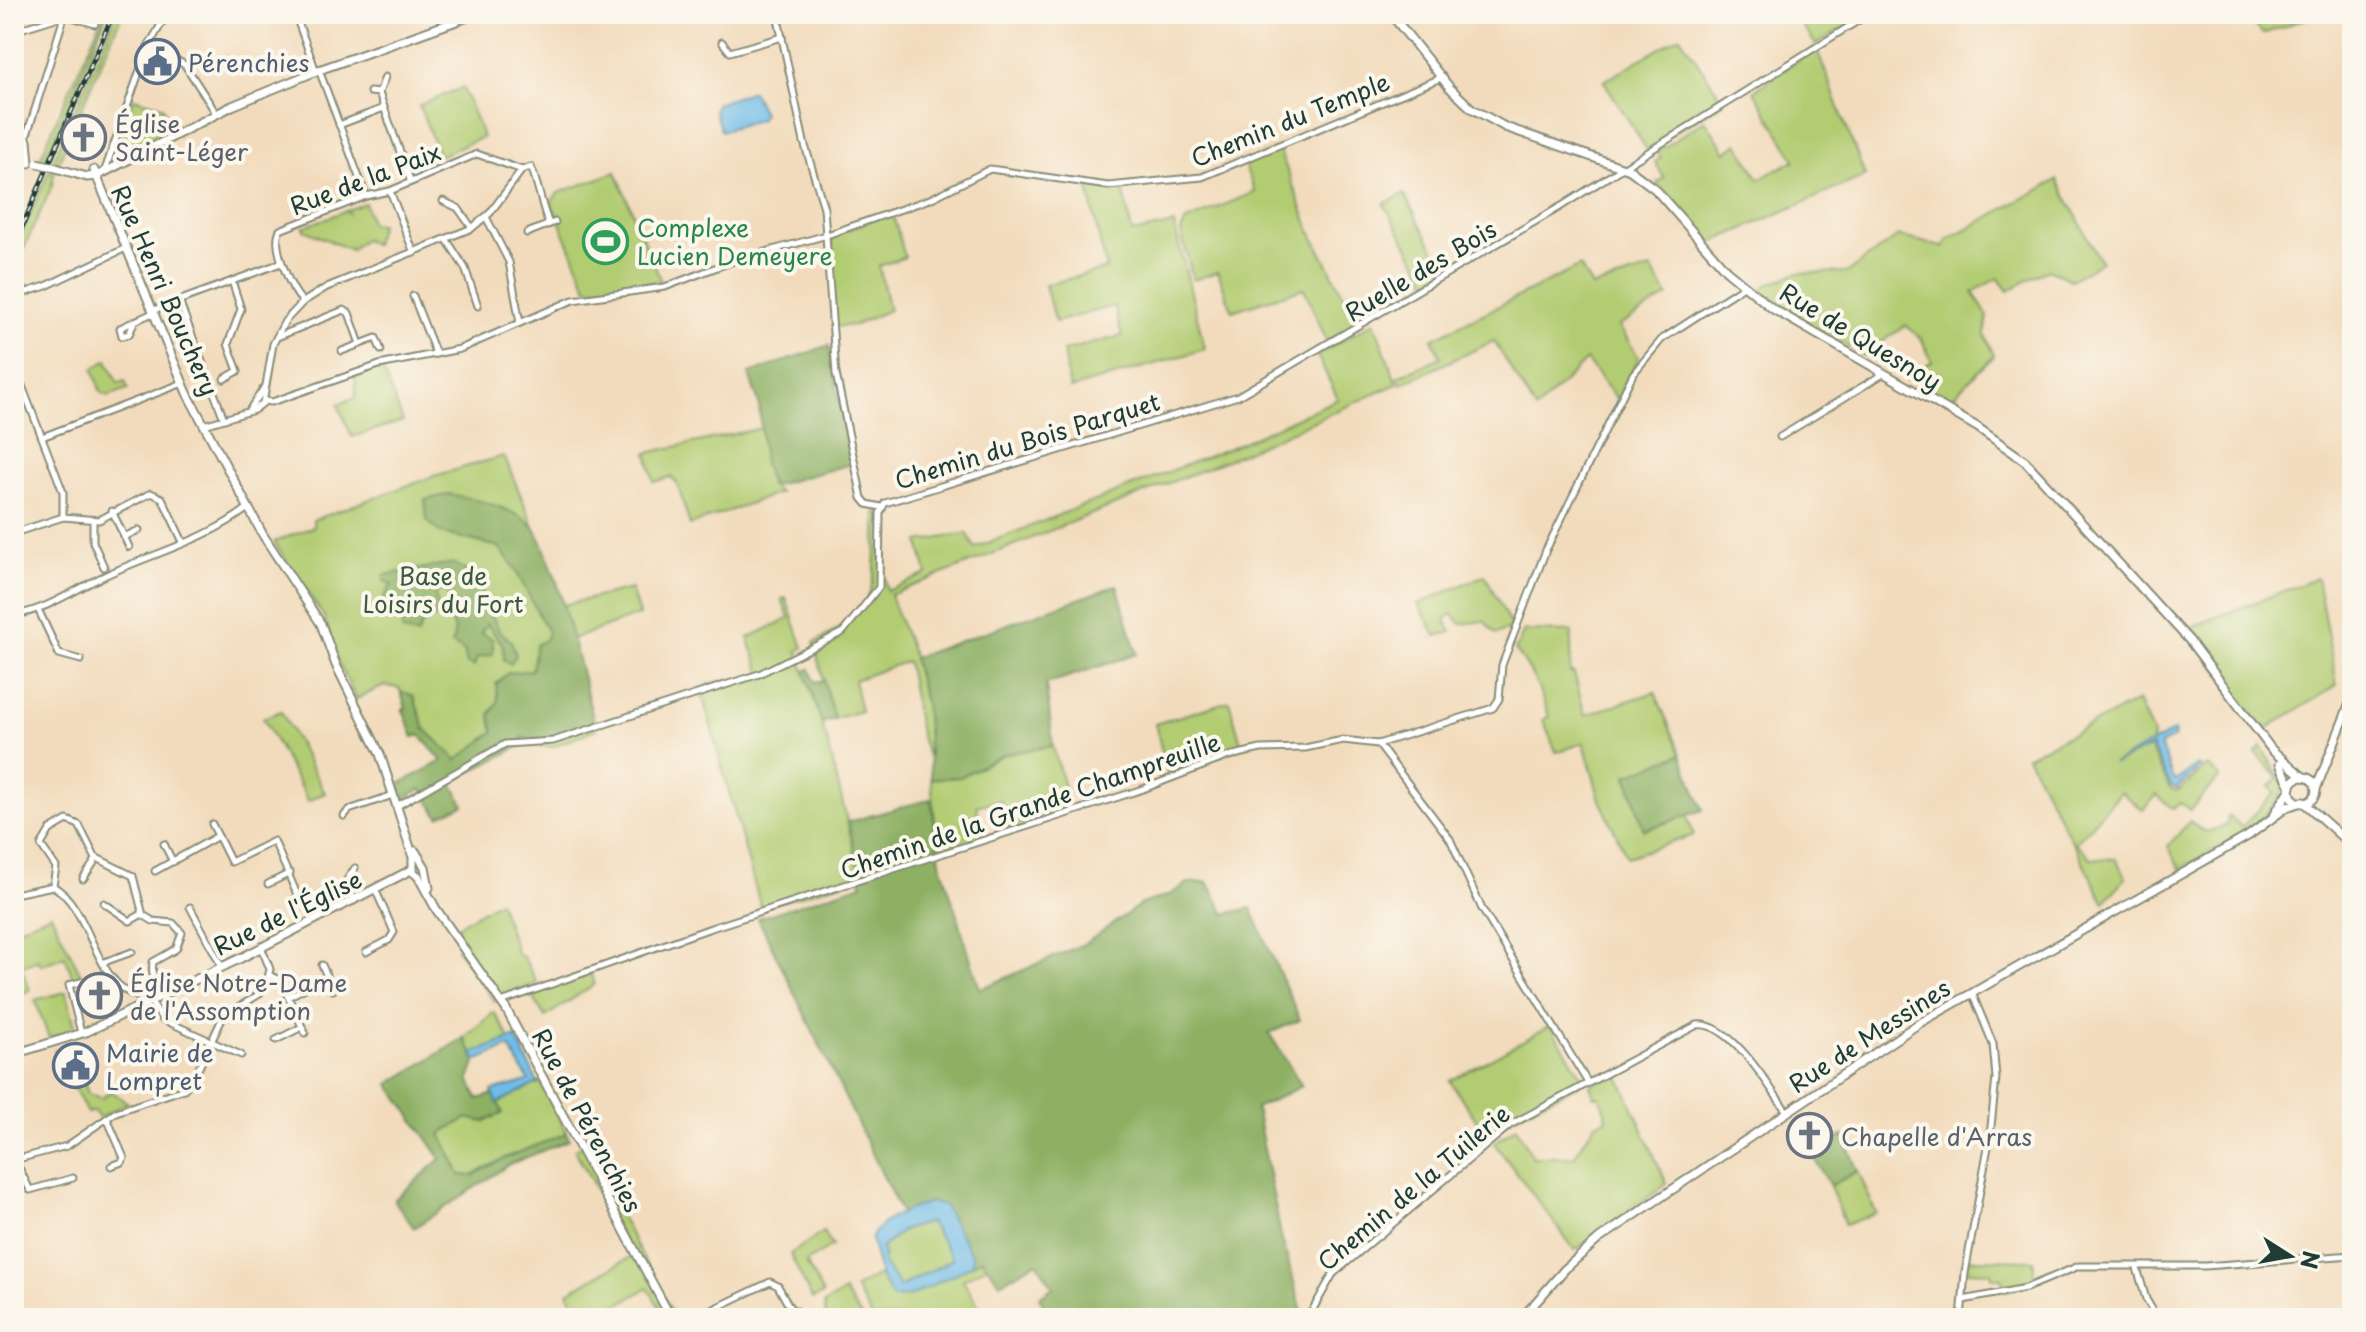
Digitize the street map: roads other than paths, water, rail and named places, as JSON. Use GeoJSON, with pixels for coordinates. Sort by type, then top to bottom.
{"type":"FeatureCollection","features":[{"type":"Feature","properties":{"kind":"main road"},"geometry":{"type":"LineString","coordinates":[[26,138],[17,166],[33,163],[94,174],[216,113],[318,70],[463,16],[476,14]]}},
{"type":"Feature","properties":{"kind":"main road","name":"Rue de Quesnoy"},"geometry":{"type":"LineString","coordinates":[[1391,14],[1441,78],[1466,104],[1489,119],[1626,167],[1655,189],[1744,286],[1788,319],[1993,437],[2038,473],[2199,651],[2272,750],[2291,770],[2304,777]]}},
{"type":"Feature","properties":{"kind":"main road"},"geometry":{"type":"LineString","coordinates":[[26,138],[33,163]]}},
{"type":"Feature","properties":{"kind":"main road","name":"Rue Henri Bouchery"},"geometry":{"type":"LineString","coordinates":[[94,174],[204,425]]}},
{"type":"Feature","properties":{"kind":"main road"},"geometry":{"type":"LineString","coordinates":[[204,425],[248,508]]}},
{"type":"Feature","properties":{"kind":"main road","name":"Rue de Pérenchies"},"geometry":{"type":"LineString","coordinates":[[248,508],[321,624],[343,681],[379,750],[418,870],[442,917],[501,1002],[671,1318]]}},
{"type":"Feature","properties":{"kind":"main road"},"geometry":{"type":"LineString","coordinates":[[2302,802],[2311,800],[2316,790],[2352,698]]}},
{"type":"Feature","properties":{"kind":"main road","name":"Rue de Quesnoy"},"geometry":{"type":"LineString","coordinates":[[2272,750],[2290,789]]}},
{"type":"Feature","properties":{"kind":"main road"},"geometry":{"type":"LineString","coordinates":[[2331,753],[2320,768],[2290,789],[2294,798],[2352,846]]}},
{"type":"Feature","properties":{"kind":"main road"},"geometry":{"type":"LineString","coordinates":[[2304,777],[2316,790],[2319,806],[2335,830]]}},
{"type":"Feature","properties":{"kind":"main road","name":"Rue de Messines"},"geometry":{"type":"LineString","coordinates":[[2265,824],[2290,789]]}},
{"type":"Feature","properties":{"kind":"main road","name":"Rue de Messines"},"geometry":{"type":"LineString","coordinates":[[1522,1318],[1565,1269],[1599,1239],[1885,1045],[2265,824],[2287,807],[2302,802]]}},
{"type":"Feature","properties":{"kind":"main road","name":"Rue de l'Église"},"geometry":{"type":"LineString","coordinates":[[14,1054],[82,1034],[418,870]]}},
{"type":"Feature","properties":{"kind":"street"},"geometry":{"type":"LineString","coordinates":[[105,170],[149,45],[167,14]]}},
{"type":"Feature","properties":{"kind":"street"},"geometry":{"type":"LineString","coordinates":[[295,14],[366,196]]}},
{"type":"Feature","properties":{"kind":"street"},"geometry":{"type":"LineString","coordinates":[[777,14],[804,142],[823,203],[829,318],[843,415],[860,495],[867,504],[881,507]]}},
{"type":"Feature","properties":{"kind":"street","name":"Ruelle des Bois"},"geometry":{"type":"LineString","coordinates":[[1230,399],[1359,327],[1626,167],[1869,14]]}},
{"type":"Feature","properties":{"kind":"street"},"geometry":{"type":"LineString","coordinates":[[26,138],[65,15]]}},
{"type":"Feature","properties":{"kind":"street"},"geometry":{"type":"LineString","coordinates":[[14,31],[65,15],[95,24]]}},
{"type":"Feature","properties":{"kind":"street"},"geometry":{"type":"LineString","coordinates":[[722,42],[730,52],[782,37]]}},
{"type":"Feature","properties":{"kind":"street"},"geometry":{"type":"LineString","coordinates":[[149,45],[187,67],[216,113]]}},
{"type":"Feature","properties":{"kind":"street"},"geometry":{"type":"LineString","coordinates":[[385,77],[379,93],[410,180]]}},
{"type":"Feature","properties":{"kind":"street","name":"Chemin du Temple"},"geometry":{"type":"LineString","coordinates":[[264,397],[281,400],[379,365],[472,345],[573,300],[665,287],[733,261],[827,235],[885,212],[930,199],[994,168],[1007,169],[1025,177],[1108,186],[1202,177],[1441,78]]}},
{"type":"Feature","properties":{"kind":"street"},"geometry":{"type":"LineString","coordinates":[[370,92],[379,93]]}},
{"type":"Feature","properties":{"kind":"street"},"geometry":{"type":"LineString","coordinates":[[14,107],[26,138]]}},
{"type":"Feature","properties":{"kind":"street"},"geometry":{"type":"LineString","coordinates":[[339,125],[384,108]]}},
{"type":"Feature","properties":{"kind":"street","name":"Rue de la Paix"},"geometry":{"type":"LineString","coordinates":[[281,263],[276,242],[280,230],[366,196],[390,191],[410,180],[482,153],[522,170]]}},
{"type":"Feature","properties":{"kind":"street"},"geometry":{"type":"LineString","coordinates":[[204,425],[246,412],[264,397],[275,339],[293,311],[303,302],[327,287],[472,228],[486,217],[522,170],[531,167],[542,193],[542,207],[552,223],[527,233]]}},
{"type":"Feature","properties":{"kind":"street"},"geometry":{"type":"LineString","coordinates":[[390,191],[414,253]]}},
{"type":"Feature","properties":{"kind":"street"},"geometry":{"type":"LineString","coordinates":[[443,201],[458,208],[472,228]]}},
{"type":"Feature","properties":{"kind":"street"},"geometry":{"type":"LineString","coordinates":[[486,217],[500,238],[511,268],[520,323]]}},
{"type":"Feature","properties":{"kind":"street"},"geometry":{"type":"LineString","coordinates":[[447,240],[465,268],[478,306]]}},
{"type":"Feature","properties":{"kind":"street"},"geometry":{"type":"LineString","coordinates":[[14,296],[25,295],[126,248]]}},
{"type":"Feature","properties":{"kind":"street"},"geometry":{"type":"LineString","coordinates":[[135,321],[281,263],[303,302]]}},
{"type":"Feature","properties":{"kind":"street"},"geometry":{"type":"LineString","coordinates":[[224,379],[238,371],[228,341],[241,309],[232,281]]}},
{"type":"Feature","properties":{"kind":"street","name":"Chemin de la Grande Champreuille"},"geometry":{"type":"LineString","coordinates":[[501,1002],[711,928],[1143,789],[1229,756],[1261,749],[1305,748],[1337,740],[1378,744],[1495,706],[1500,670],[1554,532],[1638,365],[1668,334],[1733,297],[1744,286]]}},
{"type":"Feature","properties":{"kind":"street"},"geometry":{"type":"LineString","coordinates":[[413,296],[436,354]]}},
{"type":"Feature","properties":{"kind":"street"},"geometry":{"type":"LineString","coordinates":[[179,301],[224,419]]}},
{"type":"Feature","properties":{"kind":"street"},"geometry":{"type":"LineString","coordinates":[[275,339],[300,323],[307,324],[345,310],[360,344]]}},
{"type":"Feature","properties":{"kind":"street"},"geometry":{"type":"LineString","coordinates":[[293,311],[300,323]]}},
{"type":"Feature","properties":{"kind":"street"},"geometry":{"type":"LineString","coordinates":[[342,351],[376,338],[381,350]]}},
{"type":"Feature","properties":{"kind":"street"},"geometry":{"type":"LineString","coordinates":[[14,365],[64,496],[63,517]]}},
{"type":"Feature","properties":{"kind":"street"},"geometry":{"type":"LineString","coordinates":[[1780,437],[1883,374]]}},
{"type":"Feature","properties":{"kind":"street"},"geometry":{"type":"LineString","coordinates":[[42,437],[183,383]]}},
{"type":"Feature","properties":{"kind":"street","name":"Chemin du Bois Parquet"},"geometry":{"type":"LineString","coordinates":[[397,806],[505,744],[549,742],[755,675],[843,632],[873,598],[880,584],[881,507],[897,498],[1230,399]]}},
{"type":"Feature","properties":{"kind":"street"},"geometry":{"type":"LineString","coordinates":[[14,533],[63,517],[93,521],[146,494],[158,494],[183,542]]}},
{"type":"Feature","properties":{"kind":"street"},"geometry":{"type":"LineString","coordinates":[[14,614],[38,609],[230,522],[248,508]]}},
{"type":"Feature","properties":{"kind":"street"},"geometry":{"type":"LineString","coordinates":[[112,511],[129,547]]}},
{"type":"Feature","properties":{"kind":"street"},"geometry":{"type":"LineString","coordinates":[[93,521],[93,542],[104,567]]}},
{"type":"Feature","properties":{"kind":"street"},"geometry":{"type":"LineString","coordinates":[[124,537],[139,530]]}},
{"type":"Feature","properties":{"kind":"street"},"geometry":{"type":"LineString","coordinates":[[38,609],[59,654],[81,660]]}},
{"type":"Feature","properties":{"kind":"street"},"geometry":{"type":"LineString","coordinates":[[1378,744],[1450,839],[1486,915],[1588,1083]]}},
{"type":"Feature","properties":{"kind":"street"},"geometry":{"type":"LineString","coordinates":[[344,816],[349,810],[394,795]]}},
{"type":"Feature","properties":{"kind":"street"},"geometry":{"type":"LineString","coordinates":[[53,886],[56,867],[41,847],[48,832],[67,820],[77,824],[97,858],[133,876],[142,914],[153,921],[175,924],[183,936],[176,949],[152,963],[156,980],[149,1000]]}},
{"type":"Feature","properties":{"kind":"street"},"geometry":{"type":"LineString","coordinates":[[212,824],[231,862],[274,841],[299,899],[307,905],[315,920]]}},
{"type":"Feature","properties":{"kind":"street"},"geometry":{"type":"LineString","coordinates":[[155,871],[218,836]]}},
{"type":"Feature","properties":{"kind":"street"},"geometry":{"type":"LineString","coordinates":[[164,844],[173,862]]}},
{"type":"Feature","properties":{"kind":"street"},"geometry":{"type":"LineString","coordinates":[[83,879],[97,858]]}},
{"type":"Feature","properties":{"kind":"street"},"geometry":{"type":"LineString","coordinates":[[354,901],[346,881],[355,868]]}},
{"type":"Feature","properties":{"kind":"street"},"geometry":{"type":"LineString","coordinates":[[268,884],[290,873]]}},
{"type":"Feature","properties":{"kind":"street"},"geometry":{"type":"LineString","coordinates":[[14,894],[53,886]]}},
{"type":"Feature","properties":{"kind":"street"},"geometry":{"type":"LineString","coordinates":[[53,886],[69,899],[109,975],[132,994],[149,1000],[160,1018],[241,1055]]}},
{"type":"Feature","properties":{"kind":"street"},"geometry":{"type":"LineString","coordinates":[[366,952],[389,940],[394,932],[376,891]]}},
{"type":"Feature","properties":{"kind":"street"},"geometry":{"type":"LineString","coordinates":[[104,903],[128,920],[142,914]]}},
{"type":"Feature","properties":{"kind":"street"},"geometry":{"type":"LineString","coordinates":[[190,907],[222,967]]}},
{"type":"Feature","properties":{"kind":"street"},"geometry":{"type":"LineString","coordinates":[[73,1178],[30,1190],[14,1159],[71,1145],[107,1118],[184,1089],[194,1078],[223,1017],[260,994],[269,975],[261,947]]}},
{"type":"Feature","properties":{"kind":"street"},"geometry":{"type":"LineString","coordinates":[[104,962],[132,952]]}},
{"type":"Feature","properties":{"kind":"street"},"geometry":{"type":"LineString","coordinates":[[322,965],[333,990]]}},
{"type":"Feature","properties":{"kind":"street"},"geometry":{"type":"LineString","coordinates":[[82,1034],[68,988],[72,983],[109,975]]}},
{"type":"Feature","properties":{"kind":"street"},"geometry":{"type":"LineString","coordinates":[[269,975],[279,979],[304,1030],[278,1039],[274,1029]]}},
{"type":"Feature","properties":{"kind":"street"},"geometry":{"type":"LineString","coordinates":[[288,997],[327,976]]}},
{"type":"Feature","properties":{"kind":"street"},"geometry":{"type":"LineString","coordinates":[[1961,1318],[1996,1078],[1993,1044],[1972,993]]}},
{"type":"Feature","properties":{"kind":"street","name":"Chemin de la Tuilerie"},"geometry":{"type":"LineString","coordinates":[[1308,1318],[1333,1274],[1435,1185],[1519,1119],[1704,1024],[1716,1029],[1742,1051],[1787,1112]]}},
{"type":"Feature","properties":{"kind":"street"},"geometry":{"type":"LineString","coordinates":[[107,1118],[124,1158],[111,1166]]}},
{"type":"Feature","properties":{"kind":"street"},"geometry":{"type":"LineString","coordinates":[[1963,1300],[2026,1288],[2075,1266],[2137,1268],[2352,1255]]}},
{"type":"Feature","properties":{"kind":"street"},"geometry":{"type":"LineString","coordinates":[[2137,1268],[2146,1299],[2157,1318]]}},
{"type":"Feature","properties":{"kind":"street"},"geometry":{"type":"LineString","coordinates":[[695,1318],[772,1282],[795,1310],[810,1318]]}},
{"type":"Feature","properties":{"kind":"street"},"geometry":{"type":"LineString","coordinates":[[719,1306],[725,1318]]}},
{"type":"Feature","properties":{"kind":"street"},"geometry":{"type":"LineString","coordinates":[[790,1318],[795,1310]]}},
{"type":"Feature","properties":{"kind":"water"},"geometry":{"type":"Polygon","coordinates":[[[752,91],[763,113],[761,119],[721,131],[714,110],[716,104],[752,91]]]}},
{"type":"Feature","properties":{"kind":"water"},"geometry":{"type":"Polygon","coordinates":[[[2174,731],[2175,737],[2160,745],[2173,779],[2178,779],[2198,765],[2201,767],[2177,788],[2170,785],[2152,747],[2113,764],[2174,731]]]}},
{"type":"Feature","properties":{"kind":"water"},"geometry":{"type":"Polygon","coordinates":[[[516,1037],[538,1083],[497,1103],[492,1091],[529,1081],[509,1047],[476,1061],[473,1053],[516,1037]]]}},
{"type":"Feature","properties":{"kind":"water"},"geometry":{"type":"Polygon","coordinates":[[[930,1202],[944,1206],[973,1257],[972,1265],[911,1296],[893,1298],[881,1278],[871,1239],[881,1225],[905,1211],[930,1202]],[[930,1222],[901,1231],[882,1248],[884,1264],[900,1287],[953,1259],[930,1222]]]}},
{"type":"Feature","properties":{"kind":"railway"},"geometry":{"type":"LineString","coordinates":[[14,246],[113,14]]}},
{"type":"Feature","properties":{"kind":"place","name":"Pérenchies"},"geometry":{"type":"Point","coordinates":[157,62]}},
{"type":"Feature","properties":{"kind":"place","name":"Église Saint-Léger"},"geometry":{"type":"Point","coordinates":[84,137]}},
{"type":"Feature","properties":{"kind":"place","name":"Complexe Lucien Demeyere"},"geometry":{"type":"Point","coordinates":[606,241]}},
{"type":"Feature","properties":{"kind":"place","name":"Église Notre-Dame de l'Assomption"},"geometry":{"type":"Point","coordinates":[99,996]}},
{"type":"Feature","properties":{"kind":"place","name":"Mairie de Lompret"},"geometry":{"type":"Point","coordinates":[75,1066]}},
{"type":"Feature","properties":{"kind":"place","name":"Chapelle d'Arras"},"geometry":{"type":"Point","coordinates":[1810,1136]}},
{"type":"Feature","properties":{"kind":"park label","name":"Base de Loisirs du Fort"},"geometry":{"type":"Point","coordinates":[443,589]}}]}
